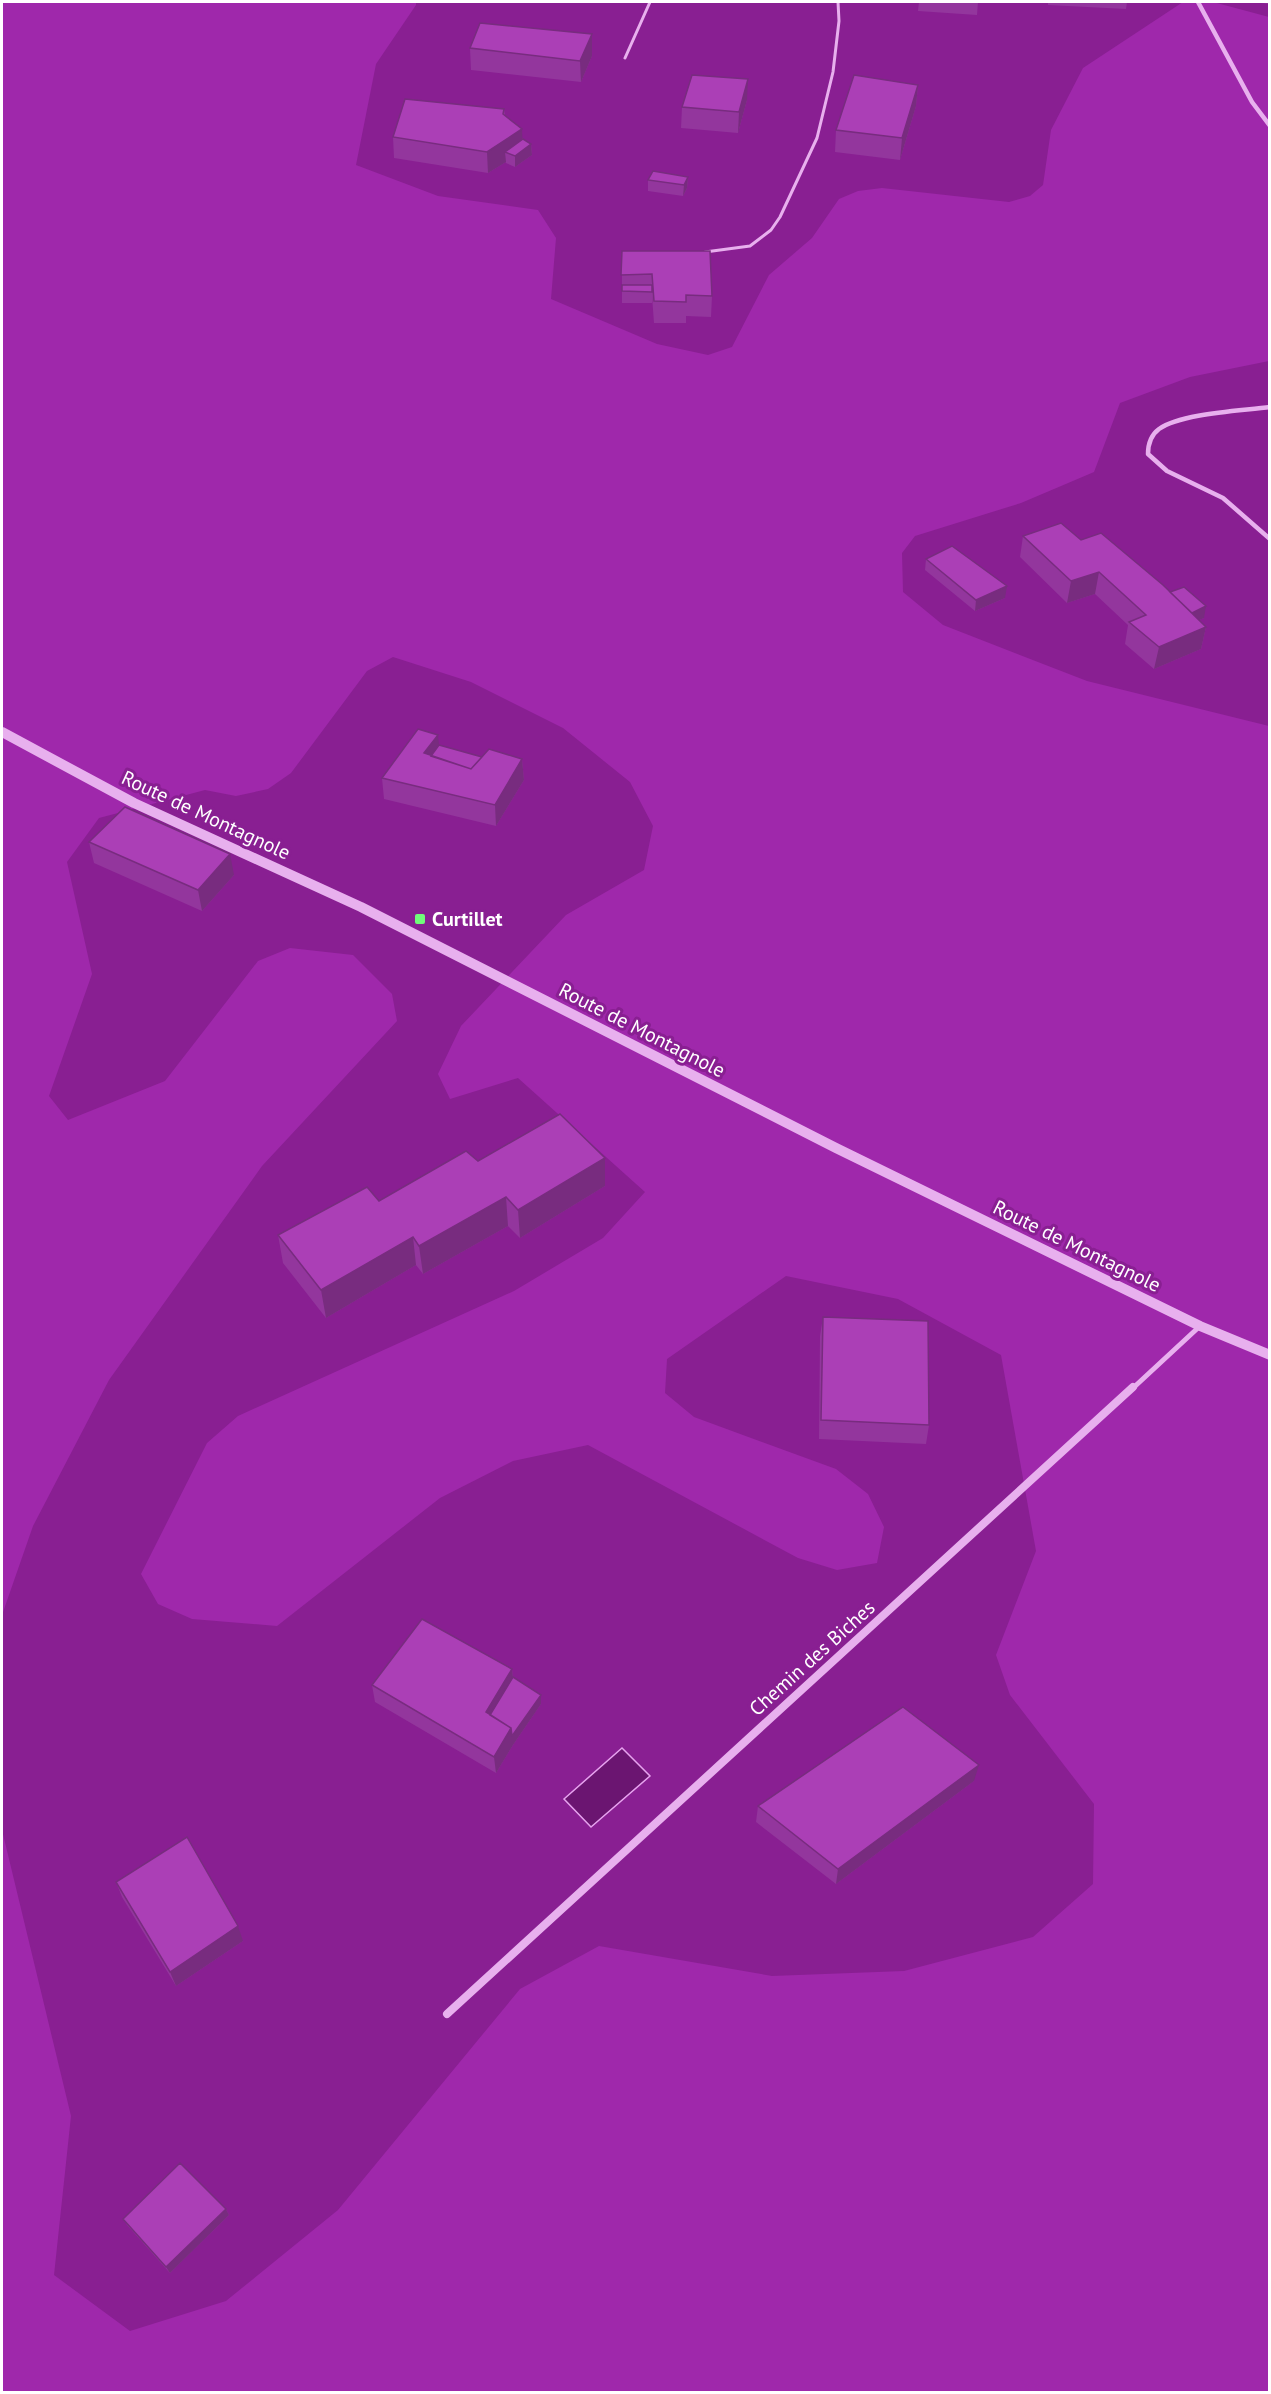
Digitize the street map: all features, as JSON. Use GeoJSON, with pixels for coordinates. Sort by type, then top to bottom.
{"type":"FeatureCollection","features":[{"type":"Feature","properties":{"kind":"street"},"geometry":{"type":"LineString","coordinates":[[1198,2],[1252,102],[1269,126]]}},
{"type":"Feature","properties":{"kind":"street"},"geometry":{"type":"LineString","coordinates":[[1269,407],[1183,420],[1160,429],[1148,442],[1148,454],[1160,468],[1180,480],[1222,497],[1269,538]]}},
{"type":"Feature","properties":{"kind":"street","name":"Route de Montagnole"},"geometry":{"type":"LineString","coordinates":[[2,732],[134,803],[361,908],[836,1148],[1200,1326],[1269,1355]]}},
{"type":"Feature","properties":{"kind":"street","name":"Chemin des Biches"},"geometry":{"type":"LineString","coordinates":[[447,2013],[1200,1326]]}},
{"type":"Feature","properties":{"kind":"lane"},"geometry":{"type":"LineString","coordinates":[[625,58],[650,2]]}},
{"type":"Feature","properties":{"kind":"lane"},"geometry":{"type":"LineString","coordinates":[[702,252],[750,246],[771,230],[780,217],[817,138],[832,72],[839,21],[838,2]]}},
{"type":"Feature","properties":{"kind":"shaded area"},"geometry":{"type":"Polygon","coordinates":[[[2,2],[416,2],[376,64],[356,165],[438,196],[538,210],[556,238],[551,299],[657,344],[708,355],[732,347],[769,275],[812,238],[839,199],[858,191],[882,188],[1009,202],[1030,196],[1043,185],[1051,130],[1083,68],[1183,2],[1213,2],[1269,17],[1269,361],[1190,377],[1120,403],[1094,472],[1021,503],[915,536],[902,553],[903,592],[943,625],[1087,681],[1269,726],[1269,2392],[2,2392],[2,1830],[71,2116],[54,2275],[130,2331],[226,2301],[338,2210],[520,1989],[599,1946],[772,1976],[904,1971],[1033,1937],[1093,1884],[1094,1804],[1010,1695],[996,1655],[1036,1551],[1001,1355],[898,1299],[786,1276],[667,1359],[665,1393],[694,1417],[836,1469],[868,1494],[884,1527],[877,1563],[837,1570],[798,1558],[588,1445],[513,1461],[440,1498],[277,1626],[192,1619],[158,1604],[141,1574],[207,1443],[238,1416],[514,1291],[603,1238],[645,1192],[518,1078],[450,1099],[438,1074],[461,1026],[566,915],[644,870],[653,826],[630,782],[563,728],[471,682],[393,657],[367,671],[291,773],[268,789],[236,796],[205,790],[99,818],[67,862],[92,974],[49,1096],[68,1120],[165,1081],[258,961],[290,948],[353,955],[392,994],[397,1021],[262,1166],[109,1380],[33,1526],[2,1615],[2,2]]]}},
{"type":"Feature","properties":{"kind":"shaded area"},"geometry":{"type":"Polygon","coordinates":[[[622,1748],[650,1776],[591,1827],[564,1799],[622,1748]]]}},
{"type":"Feature","properties":{"kind":"building"},"geometry":{"type":"Polygon","coordinates":[[[480,23],[592,34],[580,61],[470,48],[480,23]]]}},
{"type":"Feature","properties":{"kind":"building"},"geometry":{"type":"Polygon","coordinates":[[[692,75],[748,79],[739,112],[682,107],[692,75]]]}},
{"type":"Feature","properties":{"kind":"building"},"geometry":{"type":"Polygon","coordinates":[[[854,75],[918,85],[902,138],[836,130],[854,75]]]}},
{"type":"Feature","properties":{"kind":"building"},"geometry":{"type":"Polygon","coordinates":[[[405,99],[504,109],[503,114],[522,129],[487,152],[393,137],[405,99]]]}},
{"type":"Feature","properties":{"kind":"building"},"geometry":{"type":"Polygon","coordinates":[[[523,139],[531,144],[515,156],[505,152],[523,139]]]}},
{"type":"Feature","properties":{"kind":"building"},"geometry":{"type":"Polygon","coordinates":[[[653,171],[688,177],[684,185],[648,180],[653,171]]]}},
{"type":"Feature","properties":{"kind":"building"},"geometry":{"type":"Polygon","coordinates":[[[622,251],[710,251],[712,296],[686,295],[686,302],[654,301],[652,274],[621,275],[622,251]]]}},
{"type":"Feature","properties":{"kind":"building"},"geometry":{"type":"Polygon","coordinates":[[[622,285],[652,285],[652,292],[622,291],[622,285]]]}},
{"type":"Feature","properties":{"kind":"building"},"geometry":{"type":"Polygon","coordinates":[[[1061,523],[1081,540],[1101,533],[1163,585],[1206,627],[1159,647],[1129,622],[1146,615],[1099,572],[1071,581],[1023,536],[1061,523]]]}},
{"type":"Feature","properties":{"kind":"building"},"geometry":{"type":"Polygon","coordinates":[[[952,546],[1007,586],[976,600],[926,559],[952,546]]]}},
{"type":"Feature","properties":{"kind":"building"},"geometry":{"type":"Polygon","coordinates":[[[1184,587],[1206,606],[1192,613],[1170,592],[1184,587]]]}},
{"type":"Feature","properties":{"kind":"building"},"geometry":{"type":"Polygon","coordinates":[[[418,729],[438,735],[424,753],[471,769],[489,749],[522,759],[495,805],[382,778],[418,729]]]}},
{"type":"Feature","properties":{"kind":"building"},"geometry":{"type":"Polygon","coordinates":[[[439,745],[482,757],[471,769],[431,756],[439,745]]]}},
{"type":"Feature","properties":{"kind":"building"},"geometry":{"type":"Polygon","coordinates":[[[125,807],[230,854],[198,890],[89,842],[125,807]]]}},
{"type":"Feature","properties":{"kind":"building"},"geometry":{"type":"Polygon","coordinates":[[[560,1114],[605,1158],[518,1210],[506,1197],[419,1246],[413,1237],[321,1290],[278,1235],[367,1187],[379,1201],[466,1151],[478,1161],[560,1114]]]}},
{"type":"Feature","properties":{"kind":"building"},"geometry":{"type":"Polygon","coordinates":[[[823,1317],[928,1321],[929,1425],[821,1420],[823,1317]]]}},
{"type":"Feature","properties":{"kind":"building"},"geometry":{"type":"Polygon","coordinates":[[[422,1619],[512,1669],[486,1712],[511,1728],[494,1757],[372,1685],[422,1619]]]}},
{"type":"Feature","properties":{"kind":"building"},"geometry":{"type":"Polygon","coordinates":[[[513,1677],[541,1695],[512,1736],[511,1728],[490,1715],[513,1677]]]}},
{"type":"Feature","properties":{"kind":"building"},"geometry":{"type":"Polygon","coordinates":[[[903,1707],[979,1765],[838,1869],[758,1806],[903,1707]]]}},
{"type":"Feature","properties":{"kind":"building"},"geometry":{"type":"Polygon","coordinates":[[[187,1837],[238,1926],[170,1972],[116,1882],[187,1837]]]}},
{"type":"Feature","properties":{"kind":"building"},"geometry":{"type":"Polygon","coordinates":[[[180,2163],[226,2209],[166,2267],[123,2219],[180,2163]]]}},
{"type":"Feature","properties":{"kind":"place","name":"Curtillet"},"geometry":{"type":"Point","coordinates":[420,919]}}]}
